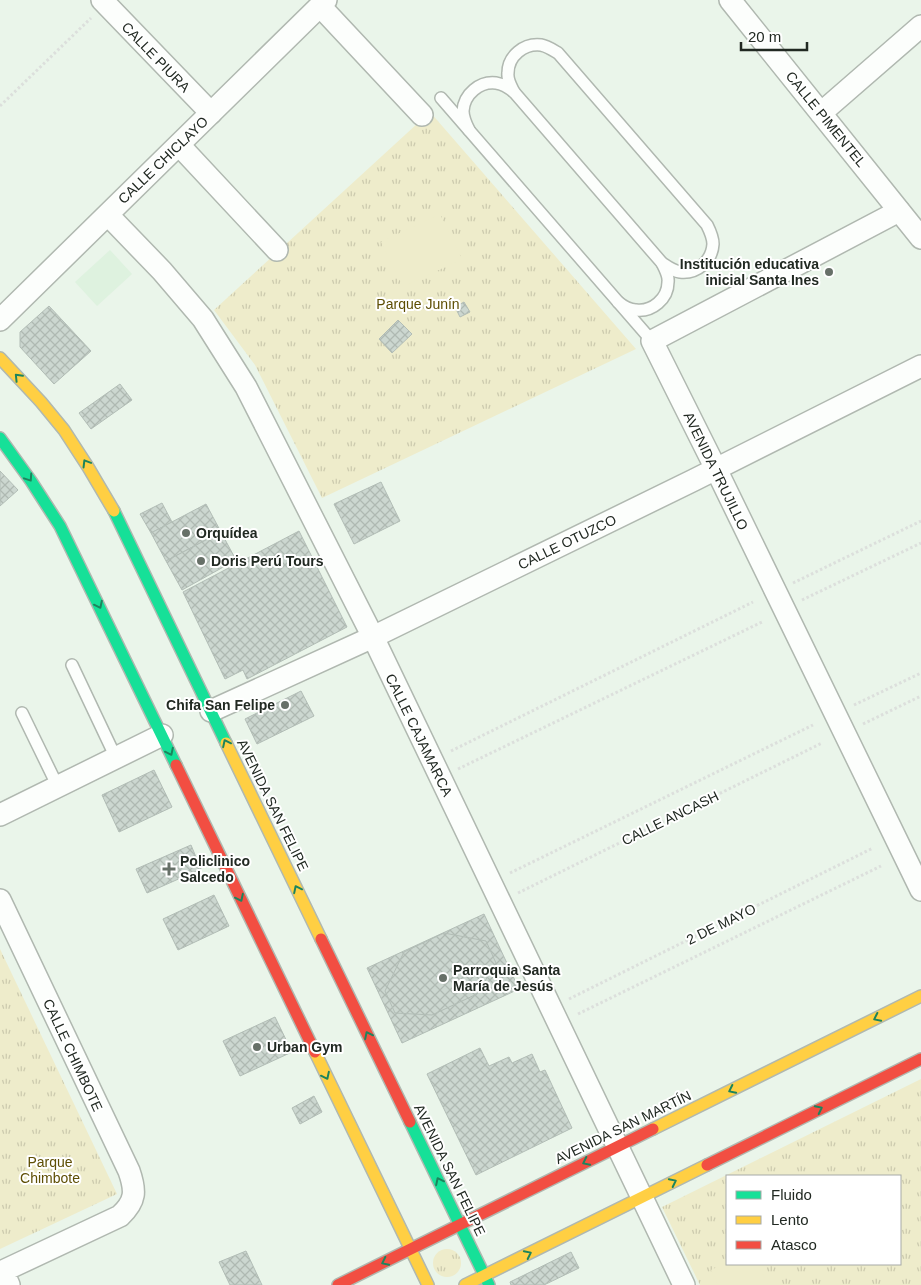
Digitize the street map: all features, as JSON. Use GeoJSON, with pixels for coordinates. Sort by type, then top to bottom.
{"type":"FeatureCollection","features":[{"type":"Feature","properties":{"kind":"main road","name":"AVENIDA SAN FELIPE"},"geometry":{"type":"LineString","coordinates":[[0,358],[37,396],[63,428],[111,505],[487,1280]]}},
{"type":"Feature","properties":{"kind":"main road"},"geometry":{"type":"LineString","coordinates":[[0,438],[16,458],[60,526],[428,1285]]}},
{"type":"Feature","properties":{"kind":"main road","name":"AVENIDA SAN MARTÍN"},"geometry":{"type":"LineString","coordinates":[[338,1285],[921,996]]}},
{"type":"Feature","properties":{"kind":"main road"},"geometry":{"type":"LineString","coordinates":[[465,1285],[487,1280],[641,1198],[921,1059]]}},
{"type":"Feature","properties":{"kind":"street","name":"CALLE PIMENTEL"},"geometry":{"type":"LineString","coordinates":[[730,0],[921,238]]}},
{"type":"Feature","properties":{"kind":"street","name":"CALLE PIURA"},"geometry":{"type":"LineString","coordinates":[[104,2],[211,114]]}},
{"type":"Feature","properties":{"kind":"street"},"geometry":{"type":"LineString","coordinates":[[323,3],[422,115]]}},
{"type":"Feature","properties":{"kind":"street","name":"CALLE CHICLAYO"},"geometry":{"type":"LineString","coordinates":[[0,320],[323,3]]}},
{"type":"Feature","properties":{"kind":"street"},"geometry":{"type":"LineString","coordinates":[[821,113],[921,26]]}},
{"type":"Feature","properties":{"kind":"street"},"geometry":{"type":"LineString","coordinates":[[179,145],[277,250]]}},
{"type":"Feature","properties":{"kind":"street"},"geometry":{"type":"LineString","coordinates":[[652,341],[899,211]]}},
{"type":"Feature","properties":{"kind":"street","name":"CALLE CAJAMARCA"},"geometry":{"type":"LineString","coordinates":[[108,215],[162,271],[203,319],[246,386],[372,637],[684,1285]]}},
{"type":"Feature","properties":{"kind":"street","name":"AVENIDA TRUJILLO"},"geometry":{"type":"LineString","coordinates":[[652,341],[921,890]]}},
{"type":"Feature","properties":{"kind":"street","name":"CALLE OTUZCO"},"geometry":{"type":"LineString","coordinates":[[211,710],[372,637],[716,469],[921,366]]}},
{"type":"Feature","properties":{"kind":"street"},"geometry":{"type":"LineString","coordinates":[[0,815],[162,735]]}},
{"type":"Feature","properties":{"kind":"street","name":"CALLE CHIMBOTE"},"geometry":{"type":"LineString","coordinates":[[0,900],[129,1171],[134,1186],[133,1199],[120,1216],[6,1278]]}},
{"type":"Feature","properties":{"kind":"lane"},"geometry":{"type":"LineString","coordinates":[[618,302],[626,308],[635,310],[645,310],[654,306],[662,300],[666,291],[668,282],[667,272],[662,263],[514,92],[509,83],[509,63],[514,55],[522,49],[531,45],[541,45],[550,48],[558,54],[707,225],[712,234],[713,244],[706,262],[699,268],[689,272],[680,272],[670,269],[662,263]]}},
{"type":"Feature","properties":{"kind":"lane"},"geometry":{"type":"LineString","coordinates":[[470,130],[463,112],[465,102],[470,93],[486,83],[506,86],[514,92]]}},
{"type":"Feature","properties":{"kind":"lane","name":"AVENIDA TRUJILLO"},"geometry":{"type":"LineString","coordinates":[[441,98],[652,341]]}},
{"type":"Feature","properties":{"kind":"lane"},"geometry":{"type":"LineString","coordinates":[[72,665],[116,758]]}},
{"type":"Feature","properties":{"kind":"lane"},"geometry":{"type":"LineString","coordinates":[[22,713],[58,787]]}},
{"type":"Feature","properties":{"kind":"path"},"geometry":{"type":"LineString","coordinates":[[0,106],[104,2]]}},
{"type":"Feature","properties":{"kind":"path"},"geometry":{"type":"LineString","coordinates":[[790,584],[921,521]]}},
{"type":"Feature","properties":{"kind":"path"},"geometry":{"type":"LineString","coordinates":[[798,602],[921,543]]}},
{"type":"Feature","properties":{"kind":"path"},"geometry":{"type":"LineString","coordinates":[[449,752],[753,602]]}},
{"type":"Feature","properties":{"kind":"path"},"geometry":{"type":"LineString","coordinates":[[458,769],[762,622]]}},
{"type":"Feature","properties":{"kind":"path"},"geometry":{"type":"LineString","coordinates":[[850,707],[921,673]]}},
{"type":"Feature","properties":{"kind":"path"},"geometry":{"type":"LineString","coordinates":[[859,726],[921,696]]}},
{"type":"Feature","properties":{"kind":"path","name":"CALLE ANCASH"},"geometry":{"type":"LineString","coordinates":[[509,874],[813,725]]}},
{"type":"Feature","properties":{"kind":"path","name":"CALLE ANCASH"},"geometry":{"type":"LineString","coordinates":[[518,893],[822,743]]}},
{"type":"Feature","properties":{"kind":"path","name":"2 DE MAYO"},"geometry":{"type":"LineString","coordinates":[[569,999],[873,848]]}},
{"type":"Feature","properties":{"kind":"path","name":"2 DE MAYO"},"geometry":{"type":"LineString","coordinates":[[577,1014],[881,866]]}},
{"type":"Feature","properties":{"kind":"shaded area"},"geometry":{"type":"Polygon","coordinates":[[[110,250],[132,274],[97,306],[75,282],[110,250]]]}},
{"type":"Feature","properties":{"kind":"green space","name":"Parque Junín"},"geometry":{"type":"Polygon","coordinates":[[[430,112],[636,349],[322,498],[255,365],[214,310],[430,112]]]}},
{"type":"Feature","properties":{"kind":"green space"},"geometry":{"type":"Polygon","coordinates":[[[440,214],[462,259],[403,287],[381,242],[440,214]]]}},
{"type":"Feature","properties":{"kind":"green space","name":"Parque Chimbote"},"geometry":{"type":"Polygon","coordinates":[[[0,949],[117,1194],[0,1249],[0,949]]]}},
{"type":"Feature","properties":{"kind":"green space"},"geometry":{"type":"Polygon","coordinates":[[[921,1079],[921,1285],[700,1285],[662,1207],[726,1175],[726,1265],[901,1265],[901,1175],[727,1175],[921,1079]]]}},
{"type":"Feature","properties":{"kind":"green space"},"geometry":{"type":"Polygon","coordinates":[[[447,1249],[457,1253],[461,1263],[457,1273],[447,1277],[437,1273],[433,1263],[437,1253],[447,1249]]]}},
{"type":"Feature","properties":{"kind":"green space"},"geometry":{"type":"Polygon","coordinates":[[[726,1262],[726,1265],[758,1265],[768,1285],[718,1285],[711,1270],[726,1262]]]}},
{"type":"Feature","properties":{"kind":"building"},"geometry":{"type":"Polygon","coordinates":[[[464,302],[470,312],[460,317],[455,307],[464,302]]]}},
{"type":"Feature","properties":{"kind":"building"},"geometry":{"type":"Polygon","coordinates":[[[49,306],[91,351],[54,384],[20,347],[20,332],[49,306]]]}},
{"type":"Feature","properties":{"kind":"building"},"geometry":{"type":"Polygon","coordinates":[[[398,320],[412,334],[392,353],[379,339],[398,320]]]}},
{"type":"Feature","properties":{"kind":"building"},"geometry":{"type":"Polygon","coordinates":[[[120,384],[132,400],[91,429],[79,413],[120,384]]]}},
{"type":"Feature","properties":{"kind":"building"},"geometry":{"type":"Polygon","coordinates":[[[0,471],[18,490],[0,506],[0,471]]]}},
{"type":"Feature","properties":{"kind":"building"},"geometry":{"type":"Polygon","coordinates":[[[381,482],[400,521],[354,544],[334,504],[381,482]]]}},
{"type":"Feature","properties":{"kind":"building"},"geometry":{"type":"Polygon","coordinates":[[[162,503],[172,522],[151,533],[140,514],[162,503]]]}},
{"type":"Feature","properties":{"kind":"building","name":"Orquídea"},"geometry":{"type":"Polygon","coordinates":[[[206,504],[221,532],[166,561],[151,533],[206,504]]]}},
{"type":"Feature","properties":{"kind":"building"},"geometry":{"type":"Polygon","coordinates":[[[299,531],[347,627],[247,679],[243,670],[225,679],[183,592],[299,531]]]}},
{"type":"Feature","properties":{"kind":"building","name":"Doris Perú Tours"},"geometry":{"type":"Polygon","coordinates":[[[221,532],[236,560],[182,590],[166,561],[221,532]]]}},
{"type":"Feature","properties":{"kind":"building"},"geometry":{"type":"Polygon","coordinates":[[[301,691],[314,716],[257,744],[245,719],[301,691]]]}},
{"type":"Feature","properties":{"kind":"building"},"geometry":{"type":"Polygon","coordinates":[[[154,770],[172,807],[119,832],[102,795],[154,770]]]}},
{"type":"Feature","properties":{"kind":"building","name":"Policlinico Salcedo"},"geometry":{"type":"Polygon","coordinates":[[[191,845],[201,869],[147,893],[136,869],[191,845]]]}},
{"type":"Feature","properties":{"kind":"building"},"geometry":{"type":"Polygon","coordinates":[[[214,895],[229,926],[178,950],[163,919],[214,895]]]}},
{"type":"Feature","properties":{"kind":"building","name":"Parroquia Santa María de Jesús"},"geometry":{"type":"Polygon","coordinates":[[[484,914],[519,989],[402,1043],[367,968],[484,914]]]}},
{"type":"Feature","properties":{"kind":"building","name":"Parroquia Santa María de Jesús"},"geometry":{"type":"Polygon","coordinates":[[[444,933],[486,941],[496,963],[477,994],[432,1015],[395,1013],[385,991],[404,952],[444,933]]]}},
{"type":"Feature","properties":{"kind":"building","name":"Urban Gym"},"geometry":{"type":"Polygon","coordinates":[[[275,1017],[292,1052],[240,1076],[223,1041],[275,1017]]]}},
{"type":"Feature","properties":{"kind":"building"},"geometry":{"type":"Polygon","coordinates":[[[480,1048],[489,1066],[509,1057],[512,1063],[532,1054],[540,1072],[545,1070],[572,1128],[476,1175],[427,1074],[480,1048]]]}},
{"type":"Feature","properties":{"kind":"building"},"geometry":{"type":"Polygon","coordinates":[[[314,1096],[322,1112],[300,1124],[292,1108],[314,1096]]]}},
{"type":"Feature","properties":{"kind":"building"},"geometry":{"type":"Polygon","coordinates":[[[246,1251],[262,1285],[230,1285],[219,1262],[246,1251]]]}},
{"type":"Feature","properties":{"kind":"building"},"geometry":{"type":"Polygon","coordinates":[[[571,1252],[579,1268],[544,1285],[511,1285],[510,1282],[571,1252]]]}},
{"type":"Feature","properties":{"kind":"traffic: fast"},"geometry":{"type":"LineString","coordinates":[[0,438],[60,526],[176,765]]}},
{"type":"Feature","properties":{"kind":"traffic: fast"},"geometry":{"type":"LineString","coordinates":[[114,511],[226,743]]}},
{"type":"Feature","properties":{"kind":"traffic: fast"},"geometry":{"type":"LineString","coordinates":[[410,1122],[489,1285]]}},
{"type":"Feature","properties":{"kind":"traffic: slow"},"geometry":{"type":"LineString","coordinates":[[0,358],[64,430],[114,511]]}},
{"type":"Feature","properties":{"kind":"traffic: slow"},"geometry":{"type":"LineString","coordinates":[[226,743],[321,939]]}},
{"type":"Feature","properties":{"kind":"traffic: slow"},"geometry":{"type":"LineString","coordinates":[[653,1129],[921,996]]}},
{"type":"Feature","properties":{"kind":"traffic: slow"},"geometry":{"type":"LineString","coordinates":[[315,1052],[428,1285]]}},
{"type":"Feature","properties":{"kind":"traffic: slow"},"geometry":{"type":"LineString","coordinates":[[465,1285],[707,1165]]}},
{"type":"Feature","properties":{"kind":"traffic: jam"},"geometry":{"type":"LineString","coordinates":[[176,765],[315,1052]]}},
{"type":"Feature","properties":{"kind":"traffic: jam"},"geometry":{"type":"LineString","coordinates":[[321,939],[410,1122]]}},
{"type":"Feature","properties":{"kind":"traffic: jam"},"geometry":{"type":"LineString","coordinates":[[707,1165],[921,1059]]}},
{"type":"Feature","properties":{"kind":"traffic: jam"},"geometry":{"type":"LineString","coordinates":[[338,1285],[653,1129]]}},
{"type":"Feature","properties":{"kind":"place","name":"Institución educativa inicial Santa Ines"},"geometry":{"type":"Point","coordinates":[829,272]}},
{"type":"Feature","properties":{"kind":"place","name":"Orquídea"},"geometry":{"type":"Point","coordinates":[186,533]}},
{"type":"Feature","properties":{"kind":"place","name":"Doris Perú Tours"},"geometry":{"type":"Point","coordinates":[201,561]}},
{"type":"Feature","properties":{"kind":"place","name":"Chifa San Felipe"},"geometry":{"type":"Point","coordinates":[285,705]}},
{"type":"Feature","properties":{"kind":"place","name":"Policlinico Salcedo"},"geometry":{"type":"Point","coordinates":[169,869]}},
{"type":"Feature","properties":{"kind":"place","name":"Parroquia Santa María de Jesús"},"geometry":{"type":"Point","coordinates":[443,978]}},
{"type":"Feature","properties":{"kind":"place","name":"Urban Gym"},"geometry":{"type":"Point","coordinates":[257,1047]}}]}
